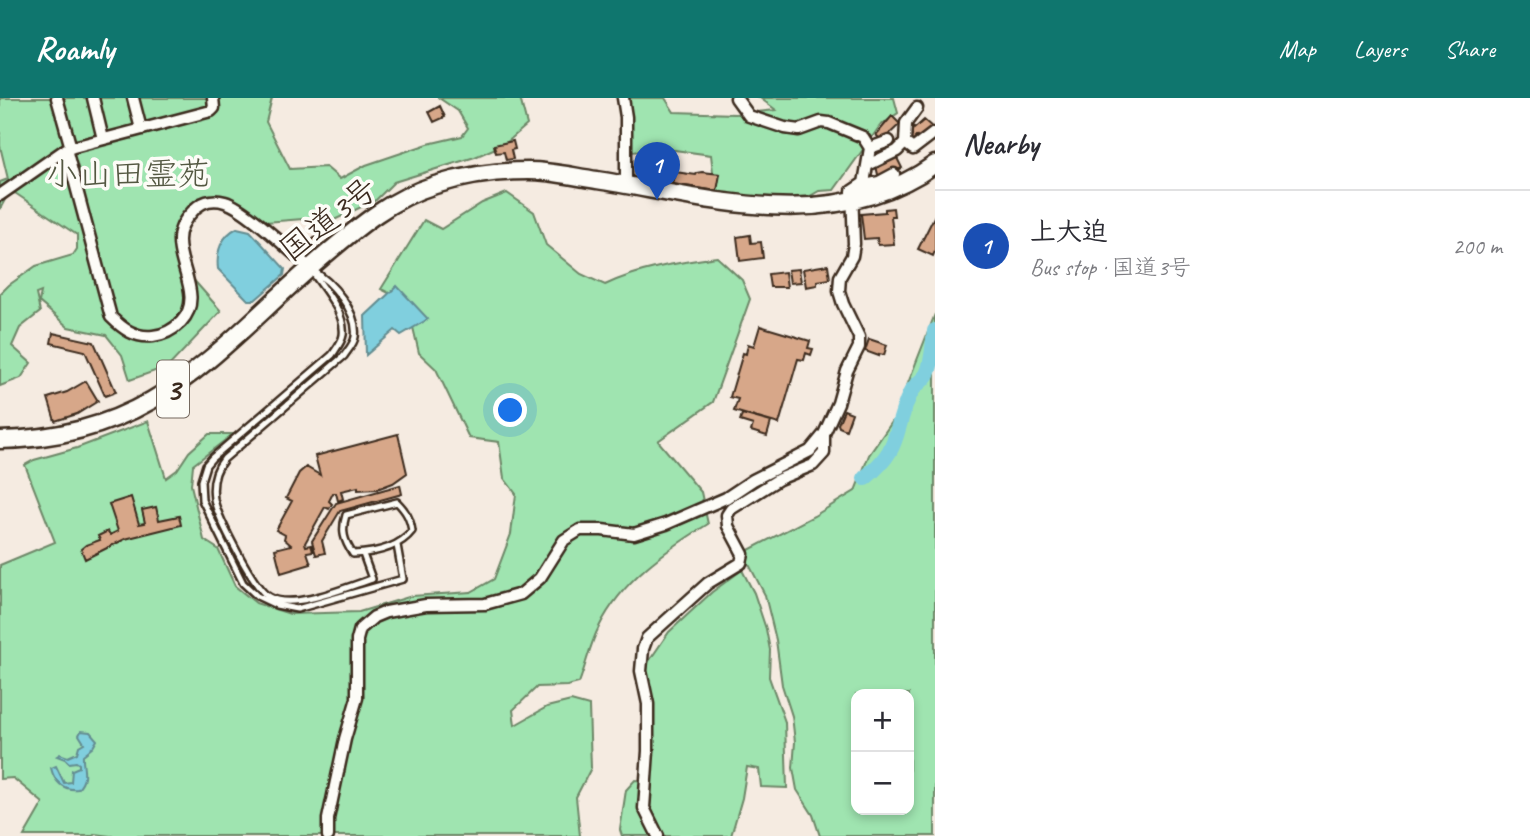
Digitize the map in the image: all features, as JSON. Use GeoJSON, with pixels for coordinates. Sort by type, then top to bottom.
{"type":"FeatureCollection","features":[{"type":"Feature","properties":{"kind":"highway","name":"国道3号"},"geometry":{"type":"LineString","coordinates":[[0,440],[25,440],[68,434],[116,420],[154,400],[196,372],[356,228],[391,204],[433,185],[465,176],[533,171],[713,199],[784,208],[810,208],[851,201],[889,189],[935,164]]}},
{"type":"Feature","properties":{"kind":"street"},"geometry":{"type":"LineString","coordinates":[[57,98],[107,305],[111,317],[120,327],[144,337],[160,335],[173,329],[183,319],[189,307],[190,293],[180,254],[179,237],[182,225],[201,203],[226,202],[240,210],[310,268]]}},
{"type":"Feature","properties":{"kind":"street"},"geometry":{"type":"LineString","coordinates":[[93,98],[103,139]]}},
{"type":"Feature","properties":{"kind":"street"},"geometry":{"type":"LineString","coordinates":[[133,98],[141,129]]}},
{"type":"Feature","properties":{"kind":"street"},"geometry":{"type":"LineString","coordinates":[[0,195],[68,148],[211,111],[214,108],[213,98]]}},
{"type":"Feature","properties":{"kind":"street"},"geometry":{"type":"LineString","coordinates":[[623,98],[626,117],[626,185]]}},
{"type":"Feature","properties":{"kind":"street"},"geometry":{"type":"LineString","coordinates":[[736,98],[749,116],[785,128],[799,130],[821,122],[863,137],[870,148],[867,177],[861,186]]}},
{"type":"Feature","properties":{"kind":"street"},"geometry":{"type":"LineString","coordinates":[[905,144],[905,123],[917,108]]}},
{"type":"Feature","properties":{"kind":"street"},"geometry":{"type":"LineString","coordinates":[[905,144],[913,149],[934,132]]}},
{"type":"Feature","properties":{"kind":"street"},"geometry":{"type":"LineString","coordinates":[[870,148],[889,141]]}},
{"type":"Feature","properties":{"kind":"street"},"geometry":{"type":"LineString","coordinates":[[868,165],[905,144]]}},
{"type":"Feature","properties":{"kind":"street"},"geometry":{"type":"LineString","coordinates":[[328,836],[328,819],[345,739],[357,698],[357,640],[360,629],[374,617],[386,612],[426,605],[485,604],[522,594],[540,578],[564,540],[580,530],[634,534],[726,498],[752,480],[810,452],[824,434],[859,347],[859,337],[839,291],[840,277],[852,256],[854,244],[852,191],[880,182],[894,174]]}},
{"type":"Feature","properties":{"kind":"street"},"geometry":{"type":"LineString","coordinates":[[658,836],[644,808],[648,704],[641,671],[647,638],[708,583],[741,563],[743,554],[728,526],[727,516],[731,509],[779,479],[813,465],[824,453],[824,434]]}},
{"type":"Feature","properties":{"kind":"lane"},"geometry":{"type":"LineString","coordinates":[[310,268],[338,312],[343,338],[332,355],[206,465],[201,481],[202,500],[243,583],[257,596],[276,605],[297,609],[403,579],[397,545]]}},
{"type":"Feature","properties":{"kind":"lane"},"geometry":{"type":"LineString","coordinates":[[310,268],[325,278],[350,313],[355,327],[355,340],[344,356],[224,459],[218,466],[213,482],[215,502],[256,584],[269,598],[303,600],[372,579],[363,554]]}},
{"type":"Feature","properties":{"kind":"lane"},"geometry":{"type":"LineString","coordinates":[[397,502],[410,520],[412,531],[397,545],[353,554],[346,545],[343,534],[345,515],[397,502]]}},
{"type":"Feature","properties":{"kind":"green space","name":"小山田霊苑"},"geometry":{"type":"Polygon","coordinates":[[[0,98],[272,98],[266,122],[290,169],[326,167],[340,179],[366,165],[428,144],[462,136],[468,128],[458,111],[439,98],[520,98],[527,125],[505,144],[475,157],[394,182],[376,200],[328,223],[303,219],[253,223],[227,207],[207,206],[189,222],[184,233],[184,250],[191,277],[221,311],[169,366],[130,380],[122,355],[106,335],[68,327],[39,302],[41,292],[36,294],[40,312],[20,328],[12,346],[31,363],[21,378],[0,386],[0,294],[36,266],[73,255],[77,249],[77,235],[15,193],[7,196],[0,209],[0,182],[8,179],[0,146],[0,98]]]}},
{"type":"Feature","properties":{"kind":"green space"},"geometry":{"type":"Polygon","coordinates":[[[625,98],[665,98],[674,112],[735,114],[776,110],[760,98],[894,98],[898,113],[880,126],[834,190],[819,191],[805,199],[759,201],[711,193],[711,155],[667,149],[631,152],[625,98]]]}},
{"type":"Feature","properties":{"kind":"green space"},"geometry":{"type":"Polygon","coordinates":[[[507,193],[534,212],[546,245],[581,274],[605,285],[646,270],[717,257],[742,280],[750,299],[713,402],[658,441],[701,492],[708,524],[646,568],[620,595],[596,634],[579,683],[537,687],[513,710],[515,725],[547,707],[571,701],[589,706],[591,768],[576,797],[580,836],[24,836],[43,803],[13,778],[0,779],[0,565],[55,542],[25,465],[148,421],[166,478],[177,470],[189,452],[209,434],[233,434],[193,465],[191,485],[204,540],[218,549],[235,586],[256,603],[290,614],[359,612],[412,596],[471,592],[494,579],[511,534],[516,494],[504,478],[499,442],[469,438],[436,369],[419,353],[412,323],[401,299],[381,289],[424,220],[441,229],[482,203],[507,193]]]}},
{"type":"Feature","properties":{"kind":"green space"},"geometry":{"type":"Polygon","coordinates":[[[935,314],[935,836],[820,836],[813,815],[797,790],[793,768],[795,742],[792,716],[782,685],[776,640],[765,595],[743,553],[855,491],[869,455],[894,419],[935,314]]]}},
{"type":"Feature","properties":{"kind":"green space"},"geometry":{"type":"Polygon","coordinates":[[[742,570],[754,593],[766,629],[770,650],[769,677],[785,722],[787,788],[761,787],[759,769],[747,767],[742,798],[731,836],[622,836],[620,830],[626,790],[635,780],[644,781],[647,664],[669,632],[712,592],[742,570]]]}},
{"type":"Feature","properties":{"kind":"water"},"geometry":{"type":"Polygon","coordinates":[[[237,228],[250,231],[285,269],[284,275],[255,300],[248,300],[218,269],[221,245],[227,235],[237,228]]]}},
{"type":"Feature","properties":{"kind":"water"},"geometry":{"type":"Polygon","coordinates":[[[397,286],[428,319],[401,335],[395,330],[366,355],[365,316],[397,286]]]}},
{"type":"Feature","properties":{"kind":"water"},"geometry":{"type":"Polygon","coordinates":[[[81,731],[90,732],[97,740],[83,755],[84,777],[78,789],[73,789],[64,787],[57,781],[51,768],[56,766],[64,783],[71,782],[72,770],[79,767],[79,764],[69,763],[57,756],[60,754],[68,757],[77,753],[79,746],[84,743],[79,735],[81,731]]]}},
{"type":"Feature","properties":{"kind":"building"},"geometry":{"type":"Polygon","coordinates":[[[440,106],[445,117],[434,122],[429,112],[440,106]]]}},
{"type":"Feature","properties":{"kind":"building"},"geometry":{"type":"Polygon","coordinates":[[[892,116],[900,124],[882,141],[876,135],[892,116]]]}},
{"type":"Feature","properties":{"kind":"building"},"geometry":{"type":"Polygon","coordinates":[[[924,120],[933,128],[921,140],[917,136],[915,138],[919,141],[912,147],[906,141],[912,135],[908,132],[924,120]]]}},
{"type":"Feature","properties":{"kind":"building"},"geometry":{"type":"Polygon","coordinates":[[[513,141],[513,159],[506,160],[504,152],[496,153],[494,145],[513,141]]]}},
{"type":"Feature","properties":{"kind":"building"},"geometry":{"type":"Polygon","coordinates":[[[896,156],[902,168],[879,179],[876,166],[896,156]]]}},
{"type":"Feature","properties":{"kind":"building"},"geometry":{"type":"Polygon","coordinates":[[[675,172],[720,174],[717,191],[672,184],[675,172]]]}},
{"type":"Feature","properties":{"kind":"building"},"geometry":{"type":"Polygon","coordinates":[[[893,208],[894,216],[891,216],[894,244],[878,245],[877,238],[864,239],[861,214],[885,212],[885,209],[893,208]]]}},
{"type":"Feature","properties":{"kind":"building"},"geometry":{"type":"Polygon","coordinates":[[[935,215],[935,251],[933,256],[918,249],[935,215]]]}},
{"type":"Feature","properties":{"kind":"building"},"geometry":{"type":"Polygon","coordinates":[[[328,225],[332,229],[315,246],[310,242],[328,225]]]}},
{"type":"Feature","properties":{"kind":"building"},"geometry":{"type":"Polygon","coordinates":[[[750,235],[751,243],[761,242],[763,258],[740,261],[737,237],[750,235]]]}},
{"type":"Feature","properties":{"kind":"building"},"geometry":{"type":"Polygon","coordinates":[[[828,265],[830,279],[817,281],[817,285],[806,287],[803,269],[828,265]]]}},
{"type":"Feature","properties":{"kind":"building"},"geometry":{"type":"Polygon","coordinates":[[[799,269],[801,282],[790,283],[788,270],[799,269]]]}},
{"type":"Feature","properties":{"kind":"building"},"geometry":{"type":"Polygon","coordinates":[[[785,272],[787,287],[770,287],[768,274],[785,272]]]}},
{"type":"Feature","properties":{"kind":"building"},"geometry":{"type":"Polygon","coordinates":[[[760,326],[810,341],[808,348],[813,349],[811,355],[806,353],[804,360],[798,359],[779,424],[734,411],[738,399],[730,397],[743,353],[746,354],[748,344],[754,346],[760,326]]]}},
{"type":"Feature","properties":{"kind":"building"},"geometry":{"type":"Polygon","coordinates":[[[53,333],[94,342],[116,392],[105,396],[85,351],[51,343],[53,333]]]}},
{"type":"Feature","properties":{"kind":"building"},"geometry":{"type":"Polygon","coordinates":[[[869,339],[887,345],[884,355],[865,351],[869,339]]]}},
{"type":"Feature","properties":{"kind":"building"},"geometry":{"type":"Polygon","coordinates":[[[86,381],[98,401],[77,414],[55,421],[48,398],[67,392],[86,381]]]}},
{"type":"Feature","properties":{"kind":"building"},"geometry":{"type":"Polygon","coordinates":[[[844,410],[852,413],[846,430],[838,424],[844,410]]]}},
{"type":"Feature","properties":{"kind":"building"},"geometry":{"type":"Polygon","coordinates":[[[742,414],[771,422],[767,436],[751,431],[753,425],[740,421],[742,414]]]}},
{"type":"Feature","properties":{"kind":"building"},"geometry":{"type":"Polygon","coordinates":[[[398,434],[407,473],[393,483],[377,489],[358,490],[358,487],[341,491],[343,499],[338,501],[336,493],[333,493],[329,501],[332,504],[329,509],[325,507],[305,543],[306,546],[311,545],[313,551],[307,552],[311,564],[281,573],[275,549],[291,545],[284,539],[285,535],[276,530],[292,501],[286,498],[299,473],[306,467],[320,475],[315,456],[398,434]]]}},
{"type":"Feature","properties":{"kind":"building"},"geometry":{"type":"Polygon","coordinates":[[[400,485],[402,494],[340,511],[322,541],[325,553],[316,555],[312,541],[336,503],[400,485]]]}},
{"type":"Feature","properties":{"kind":"building"},"geometry":{"type":"Polygon","coordinates":[[[131,497],[139,524],[145,523],[142,510],[156,507],[159,520],[179,516],[181,525],[125,539],[85,559],[81,549],[100,540],[98,536],[108,531],[110,535],[118,531],[109,504],[131,497]]]}},
{"type":"Feature","properties":{"kind":"waterway"},"geometry":{"type":"LineString","coordinates":[[865,478],[886,457],[910,394],[929,370],[935,331]]}},
{"type":"Feature","properties":{"kind":"place","name":"上大迫"},"geometry":{"type":"Point","coordinates":[657,200]}}]}
